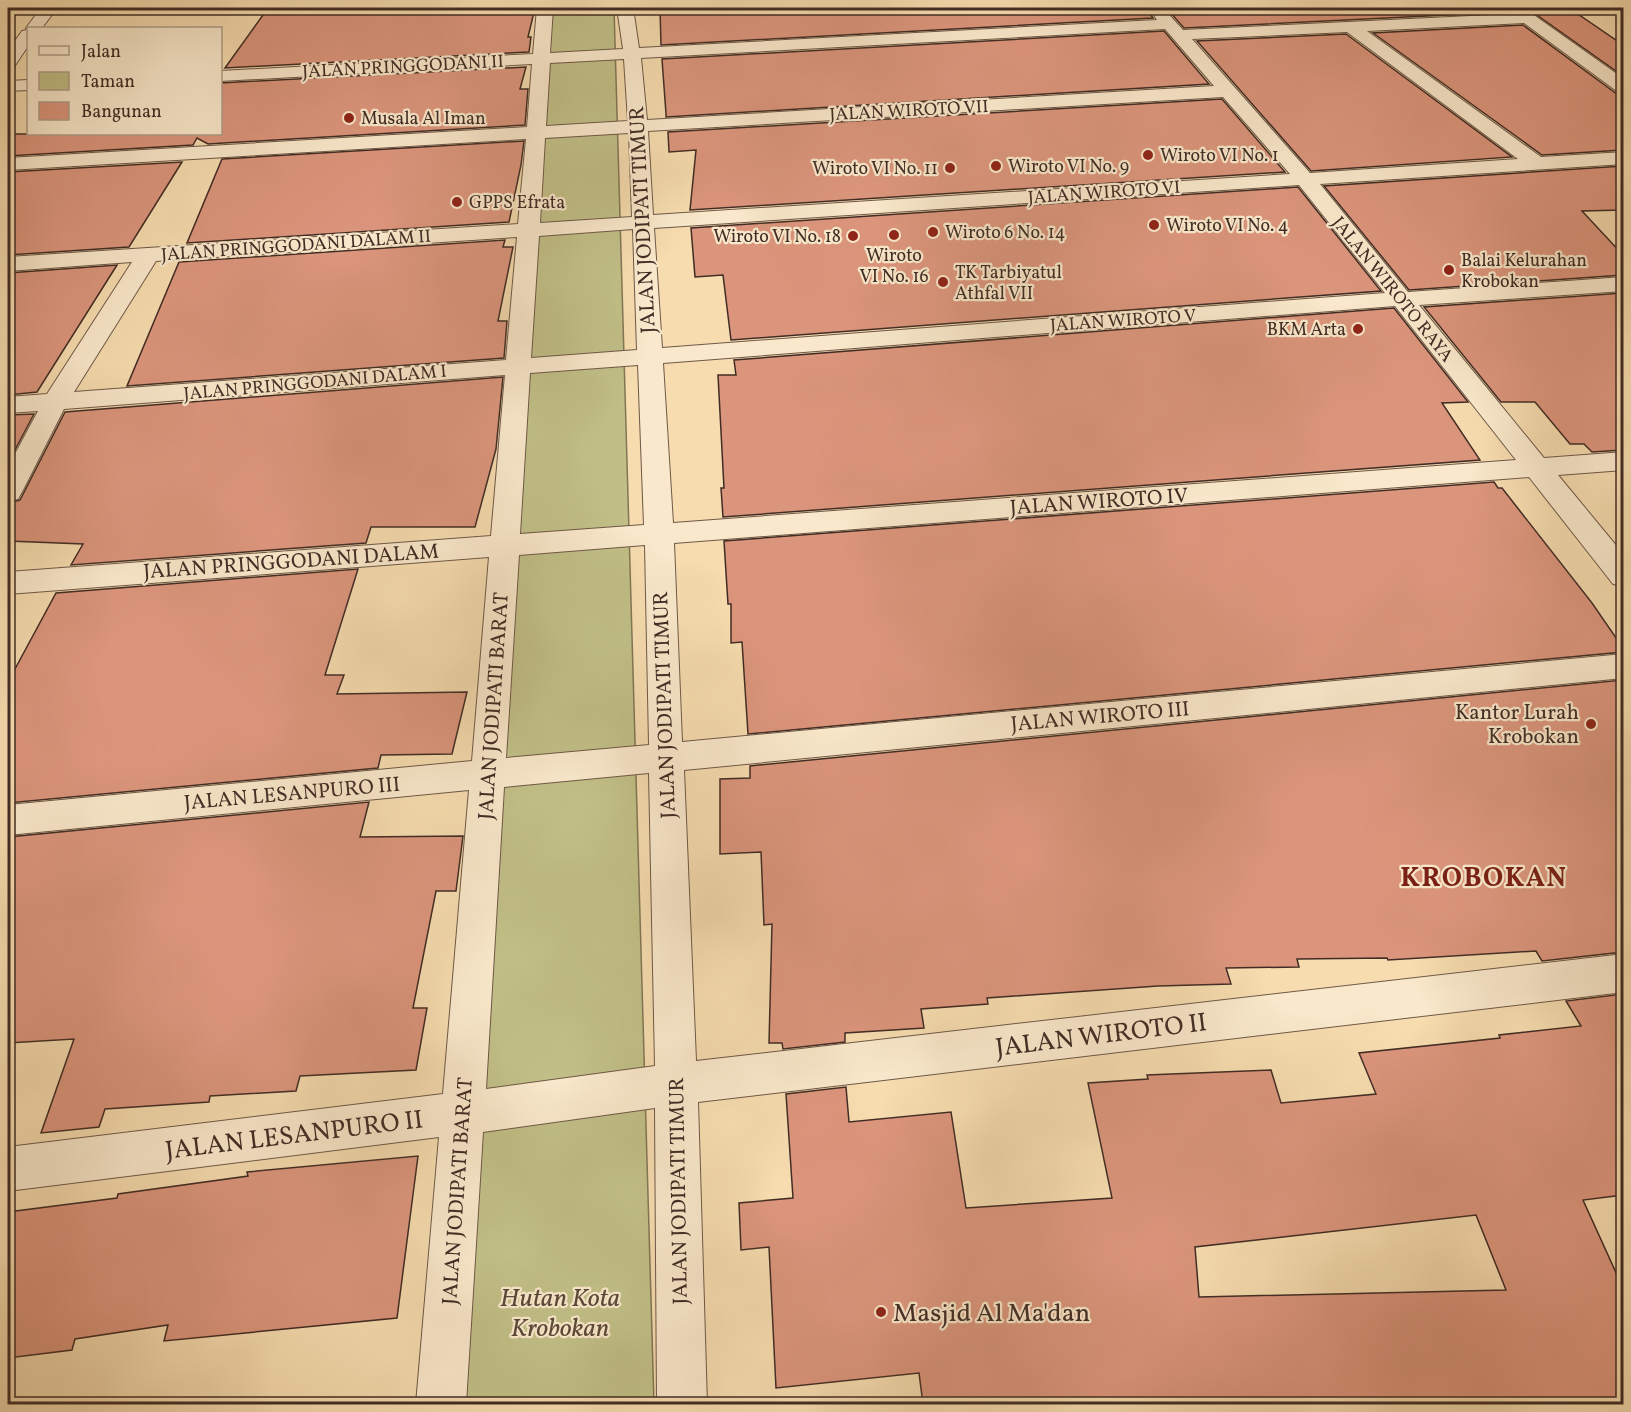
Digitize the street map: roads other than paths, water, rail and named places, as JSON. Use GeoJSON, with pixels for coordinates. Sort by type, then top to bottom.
{"type":"FeatureCollection","features":[{"type":"Feature","properties":{"kind":"street"},"geometry":{"type":"LineString","coordinates":[[35,27],[49,8]]}},
{"type":"Feature","properties":{"kind":"street","name":"JALAN JODIPATI BARAT"},"geometry":{"type":"LineString","coordinates":[[441,1404],[545,8]]}},
{"type":"Feature","properties":{"kind":"street","name":"JALAN JODIPATI TIMUR"},"geometry":{"type":"LineString","coordinates":[[625,8],[632,55],[638,126],[642,223],[636,357],[659,534],[676,1084],[682,1404]]}},
{"type":"Feature","properties":{"kind":"street"},"geometry":{"type":"LineString","coordinates":[[1522,13],[1623,88]]}},
{"type":"Feature","properties":{"kind":"street","name":"JALAN PRINGGODANI II"},"geometry":{"type":"LineString","coordinates":[[222,76],[632,55],[1168,22],[1350,26],[1522,13]]}},
{"type":"Feature","properties":{"kind":"street","name":"JALAN WIROTO RAYA"},"geometry":{"type":"LineString","coordinates":[[1168,22],[1305,179],[1623,576]]}},
{"type":"Feature","properties":{"kind":"street"},"geometry":{"type":"LineString","coordinates":[[1350,26],[1536,163]]}},
{"type":"Feature","properties":{"kind":"street"},"geometry":{"type":"LineString","coordinates":[[8,63],[27,36]]}},
{"type":"Feature","properties":{"kind":"street"},"geometry":{"type":"LineString","coordinates":[[8,86],[27,85]]}},
{"type":"Feature","properties":{"kind":"street","name":"JALAN WIROTO VII"},"geometry":{"type":"LineString","coordinates":[[8,164],[1229,91]]}},
{"type":"Feature","properties":{"kind":"street","name":"JALAN WIROTO VI"},"geometry":{"type":"LineString","coordinates":[[584,227],[1623,158]]}},
{"type":"Feature","properties":{"kind":"street","name":"JALAN PRINGGODANI DALAM II"},"geometry":{"type":"LineString","coordinates":[[8,264],[584,227]]}},
{"type":"Feature","properties":{"kind":"street"},"geometry":{"type":"LineString","coordinates":[[8,492],[55,402],[149,254]]}},
{"type":"Feature","properties":{"kind":"street","name":"JALAN WIROTO V"},"geometry":{"type":"LineString","coordinates":[[636,357],[1623,284]]}},
{"type":"Feature","properties":{"kind":"street","name":"JALAN PRINGGODANI DALAM I"},"geometry":{"type":"LineString","coordinates":[[8,405],[636,357]]}},
{"type":"Feature","properties":{"kind":"street","name":"JALAN WIROTO IV"},"geometry":{"type":"LineString","coordinates":[[575,540],[1623,461]]}},
{"type":"Feature","properties":{"kind":"street","name":"JALAN PRINGGODANI DALAM"},"geometry":{"type":"LineString","coordinates":[[8,583],[575,540]]}},
{"type":"Feature","properties":{"kind":"street","name":"JALAN WIROTO III"},"geometry":{"type":"LineString","coordinates":[[576,766],[1623,666]]}},
{"type":"Feature","properties":{"kind":"street","name":"JALAN LESANPURO III"},"geometry":{"type":"LineString","coordinates":[[8,820],[576,766]]}},
{"type":"Feature","properties":{"kind":"street","name":"JALAN WIROTO II"},"geometry":{"type":"LineString","coordinates":[[579,1098],[676,1084],[1623,973]]}},
{"type":"Feature","properties":{"kind":"street","name":"JALAN LESANPURO II"},"geometry":{"type":"LineString","coordinates":[[8,1169],[579,1098]]}},
{"type":"Feature","properties":{"kind":"place","name":"Musala Al Iman"},"geometry":{"type":"Point","coordinates":[349,118]}},
{"type":"Feature","properties":{"kind":"place","name":"Wiroto VI No. 1"},"geometry":{"type":"Point","coordinates":[1148,155]}},
{"type":"Feature","properties":{"kind":"place","name":"Wiroto VI No. 9"},"geometry":{"type":"Point","coordinates":[996,166]}},
{"type":"Feature","properties":{"kind":"place","name":"Wiroto VI No. 11"},"geometry":{"type":"Point","coordinates":[950,168]}},
{"type":"Feature","properties":{"kind":"place","name":"GPPS Efrata"},"geometry":{"type":"Point","coordinates":[457,202]}},
{"type":"Feature","properties":{"kind":"place","name":"Wiroto VI No. 4"},"geometry":{"type":"Point","coordinates":[1154,225]}},
{"type":"Feature","properties":{"kind":"place","name":"Wiroto 6 No. 14"},"geometry":{"type":"Point","coordinates":[933,232]}},
{"type":"Feature","properties":{"kind":"place","name":"Wiroto VI No. 16"},"geometry":{"type":"Point","coordinates":[894,235]}},
{"type":"Feature","properties":{"kind":"place","name":"Wiroto VI No. 18"},"geometry":{"type":"Point","coordinates":[853,236]}},
{"type":"Feature","properties":{"kind":"place","name":"Balai Kelurahan Krobokan"},"geometry":{"type":"Point","coordinates":[1449,270]}},
{"type":"Feature","properties":{"kind":"place","name":"TK Tarbiyatul Athfal VII"},"geometry":{"type":"Point","coordinates":[943,282]}},
{"type":"Feature","properties":{"kind":"place","name":"BKM Arta"},"geometry":{"type":"Point","coordinates":[1358,329]}},
{"type":"Feature","properties":{"kind":"place","name":"Kantor Lurah Krobokan"},"geometry":{"type":"Point","coordinates":[1591,724]}},
{"type":"Feature","properties":{"kind":"place","name":"Masjid Al Ma'dan"},"geometry":{"type":"Point","coordinates":[881,1312]}},
{"type":"Feature","properties":{"kind":"district","name":"KROBOKAN"},"geometry":{"type":"Point","coordinates":[1484,877]}},
{"type":"Feature","properties":{"kind":"park label","name":"Hutan Kota Krobokan"},"geometry":{"type":"Point","coordinates":[560,1312]}}]}
